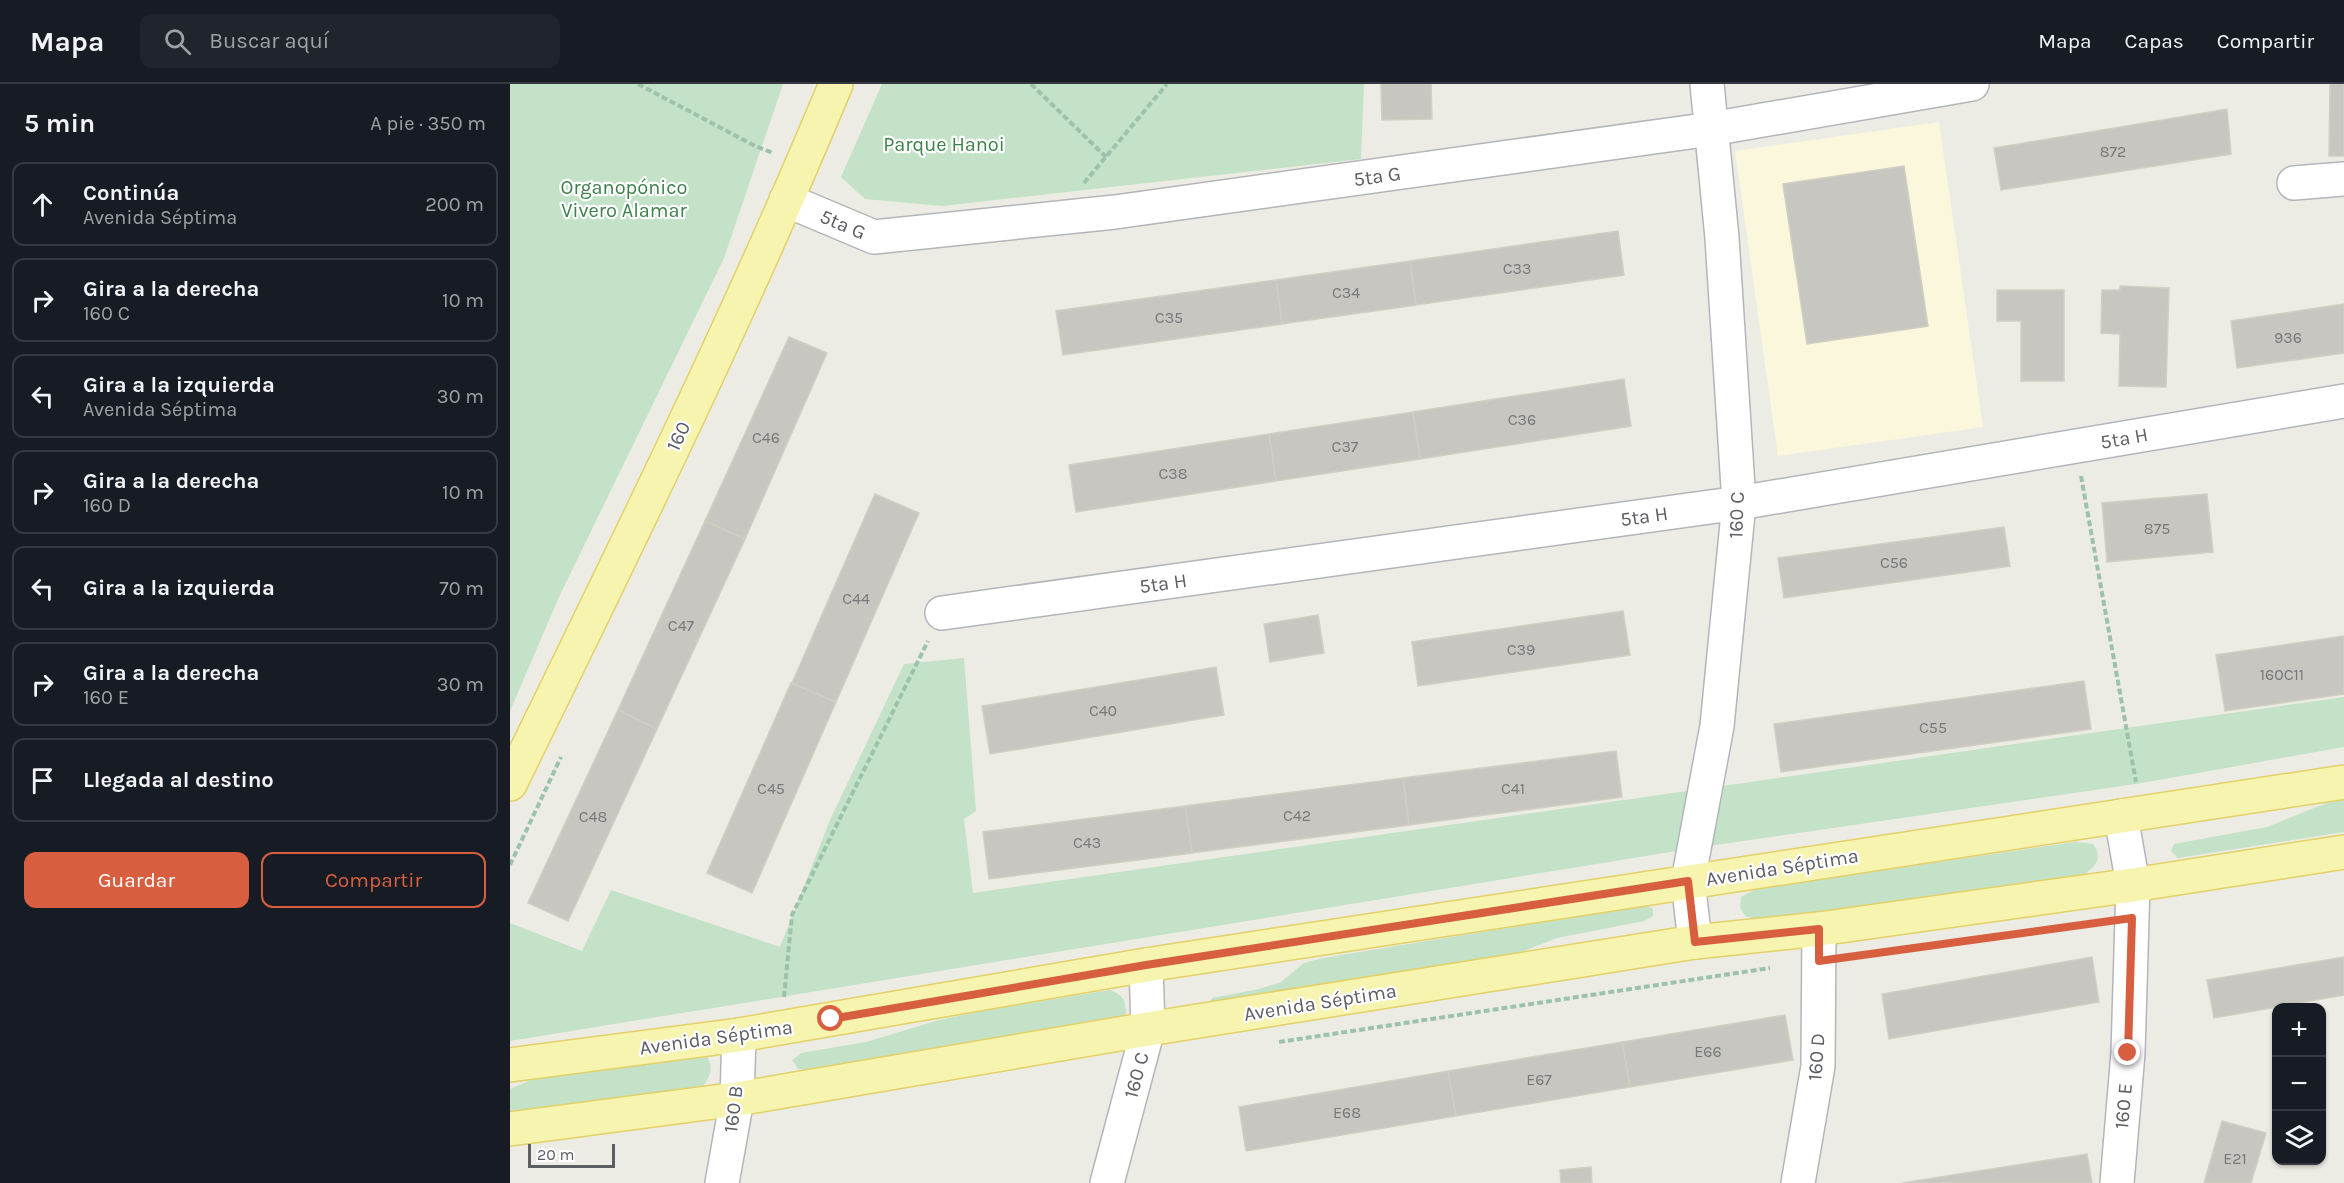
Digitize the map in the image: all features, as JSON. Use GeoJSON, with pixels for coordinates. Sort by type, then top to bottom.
{"type":"FeatureCollection","features":[{"type":"Feature","properties":{"kind":"main road","name":"160"},"geometry":{"type":"LineString","coordinates":[[510,784],[725,337],[836,84]]}},
{"type":"Feature","properties":{"kind":"main road","name":"Avenida Séptima"},"geometry":{"type":"LineString","coordinates":[[510,1065],[739,1035],[1146,965],[2344,782]]}},
{"type":"Feature","properties":{"kind":"main road","name":"Avenida Séptima"},"geometry":{"type":"LineString","coordinates":[[510,1129],[737,1099],[1148,1029],[1695,942],[1819,929],[2133,885],[2344,852]]}},
{"type":"Feature","properties":{"kind":"street","name":"160 C"},"geometry":{"type":"LineString","coordinates":[[1695,942],[1688,881],[1717,726],[1739,503],[1722,238],[1707,84]]}},
{"type":"Feature","properties":{"kind":"street","name":"5ta G"},"geometry":{"type":"LineString","coordinates":[[786,200],[874,237],[1115,212],[1711,129],[1972,84]]}},
{"type":"Feature","properties":{"kind":"street"},"geometry":{"type":"LineString","coordinates":[[2294,183],[2344,179]]}},
{"type":"Feature","properties":{"kind":"street","name":"5ta H"},"geometry":{"type":"LineString","coordinates":[[942,613],[1739,503],[2344,401]]}},
{"type":"Feature","properties":{"kind":"street"},"geometry":{"type":"LineString","coordinates":[[2131,815],[2133,885]]}},
{"type":"Feature","properties":{"kind":"street","name":"160 E"},"geometry":{"type":"LineString","coordinates":[[2116,1183],[2128,1053],[2133,885]]}},
{"type":"Feature","properties":{"kind":"street","name":"160 D"},"geometry":{"type":"LineString","coordinates":[[1798,1183],[1818,1066],[1819,929]]}},
{"type":"Feature","properties":{"kind":"street","name":"160 C"},"geometry":{"type":"LineString","coordinates":[[1107,1183],[1148,1029],[1146,965]]}},
{"type":"Feature","properties":{"kind":"street","name":"160 B"},"geometry":{"type":"LineString","coordinates":[[722,1183],[737,1099],[739,1035]]}},
{"type":"Feature","properties":{"kind":"path"},"geometry":{"type":"LineString","coordinates":[[638,84],[755,146],[802,164]]}},
{"type":"Feature","properties":{"kind":"path"},"geometry":{"type":"LineString","coordinates":[[1031,84],[1106,157]]}},
{"type":"Feature","properties":{"kind":"path"},"geometry":{"type":"LineString","coordinates":[[1055,219],[1167,84]]}},
{"type":"Feature","properties":{"kind":"path"},"geometry":{"type":"LineString","coordinates":[[2075,446],[2131,815]]}},
{"type":"Feature","properties":{"kind":"path"},"geometry":{"type":"LineString","coordinates":[[781,1028],[792,915],[942,613]]}},
{"type":"Feature","properties":{"kind":"path"},"geometry":{"type":"LineString","coordinates":[[1268,1044],[1772,968]]}},
{"type":"Feature","properties":{"kind":"shaded area"},"geometry":{"type":"Polygon","coordinates":[[[1939,122],[1983,427],[1778,456],[1735,151],[1939,122]]]}},
{"type":"Feature","properties":{"kind":"green space","name":"Organopónico Vivero Alamar"},"geometry":{"type":"Polygon","coordinates":[[[510,84],[783,84],[724,258],[559,597],[510,711],[510,84]]]}},
{"type":"Feature","properties":{"kind":"green space","name":"Parque Hanoi"},"geometry":{"type":"Polygon","coordinates":[[[882,84],[1364,84],[1361,159],[942,206],[865,199],[841,177],[882,84]]]}},
{"type":"Feature","properties":{"kind":"green space"},"geometry":{"type":"Polygon","coordinates":[[[964,658],[976,811],[964,819],[973,893],[2344,697],[2344,747],[2136,784],[1695,848],[510,1041],[510,923],[582,951],[611,890],[780,947],[830,820],[904,664],[964,658]]]}},
{"type":"Feature","properties":{"kind":"green space"},"geometry":{"type":"Polygon","coordinates":[[[2344,800],[2344,832],[2178,858],[2171,851],[2174,844],[2267,827],[2329,802],[2344,800]]]}},
{"type":"Feature","properties":{"kind":"green space"},"geometry":{"type":"Polygon","coordinates":[[[2075,842],[2093,844],[2096,849],[2097,862],[2083,875],[1761,921],[1745,916],[1740,907],[1741,897],[1756,889],[2075,842]]]}},
{"type":"Feature","properties":{"kind":"green space"},"geometry":{"type":"Polygon","coordinates":[[[1646,905],[1653,909],[1653,916],[1644,921],[1557,938],[1511,956],[1210,1003],[1212,998],[1259,989],[1281,982],[1304,963],[1323,958],[1646,905]]]}},
{"type":"Feature","properties":{"kind":"green space"},"geometry":{"type":"Polygon","coordinates":[[[1110,990],[1120,996],[1125,1004],[1126,1013],[1118,1020],[807,1070],[798,1069],[792,1060],[801,1053],[866,1042],[939,1020],[1110,990]]]}},
{"type":"Feature","properties":{"kind":"green space"},"geometry":{"type":"Polygon","coordinates":[[[699,1055],[708,1058],[710,1066],[709,1076],[703,1086],[510,1112],[510,1089],[531,1080],[699,1055]]]}},
{"type":"Feature","properties":{"kind":"building"},"geometry":{"type":"Polygon","coordinates":[[[1381,84],[1431,84],[1432,119],[1382,120],[1381,84]]]}},
{"type":"Feature","properties":{"kind":"building"},"geometry":{"type":"Polygon","coordinates":[[[2330,84],[2344,84],[2344,156],[2329,156],[2330,84]]]}},
{"type":"Feature","properties":{"kind":"building"},"geometry":{"type":"Polygon","coordinates":[[[2227,109],[2231,154],[2001,190],[1994,148],[2227,109]]]}},
{"type":"Feature","properties":{"kind":"building"},"geometry":{"type":"Polygon","coordinates":[[[1904,166],[1928,326],[1807,344],[1783,184],[1904,166]]]}},
{"type":"Feature","properties":{"kind":"building"},"geometry":{"type":"Polygon","coordinates":[[[1618,231],[1624,275],[1416,305],[1410,261],[1618,231]]]}},
{"type":"Feature","properties":{"kind":"building"},"geometry":{"type":"Polygon","coordinates":[[[1410,261],[1416,305],[1282,324],[1276,280],[1410,261]]]}},
{"type":"Feature","properties":{"kind":"building"},"geometry":{"type":"Polygon","coordinates":[[[1276,280],[1282,324],[1063,355],[1056,311],[1276,280]]]}},
{"type":"Feature","properties":{"kind":"building"},"geometry":{"type":"Polygon","coordinates":[[[2120,286],[2169,288],[2166,387],[2119,386],[2120,334],[2101,333],[2102,290],[2120,290],[2120,286]]]}},
{"type":"Feature","properties":{"kind":"building"},"geometry":{"type":"Polygon","coordinates":[[[1997,290],[2064,290],[2064,381],[2021,381],[2021,321],[1997,321],[1997,290]]]}},
{"type":"Feature","properties":{"kind":"building"},"geometry":{"type":"Polygon","coordinates":[[[2344,304],[2344,353],[2237,368],[2231,321],[2344,304]]]}},
{"type":"Feature","properties":{"kind":"building"},"geometry":{"type":"Polygon","coordinates":[[[789,337],[827,353],[745,539],[705,521],[789,337]]]}},
{"type":"Feature","properties":{"kind":"building"},"geometry":{"type":"Polygon","coordinates":[[[1624,379],[1631,426],[1420,459],[1413,412],[1624,379]]]}},
{"type":"Feature","properties":{"kind":"building"},"geometry":{"type":"Polygon","coordinates":[[[1413,412],[1420,459],[1276,481],[1269,434],[1413,412]]]}},
{"type":"Feature","properties":{"kind":"building"},"geometry":{"type":"Polygon","coordinates":[[[1269,434],[1276,481],[1076,512],[1069,465],[1269,434]]]}},
{"type":"Feature","properties":{"kind":"building"},"geometry":{"type":"Polygon","coordinates":[[[875,494],[919,513],[836,702],[792,683],[875,494]]]}},
{"type":"Feature","properties":{"kind":"building"},"geometry":{"type":"Polygon","coordinates":[[[2207,494],[2213,552],[2107,562],[2102,503],[2207,494]]]}},
{"type":"Feature","properties":{"kind":"building"},"geometry":{"type":"Polygon","coordinates":[[[705,521],[745,539],[657,729],[618,710],[705,521]]]}},
{"type":"Feature","properties":{"kind":"building"},"geometry":{"type":"Polygon","coordinates":[[[2004,527],[2010,566],[1784,598],[1778,558],[2004,527]]]}},
{"type":"Feature","properties":{"kind":"building"},"geometry":{"type":"Polygon","coordinates":[[[1623,611],[1630,655],[1418,686],[1412,642],[1623,611]]]}},
{"type":"Feature","properties":{"kind":"building"},"geometry":{"type":"Polygon","coordinates":[[[1318,615],[1324,653],[1270,662],[1264,624],[1318,615]]]}},
{"type":"Feature","properties":{"kind":"building"},"geometry":{"type":"Polygon","coordinates":[[[2344,636],[2344,694],[2225,711],[2216,655],[2344,636]]]}},
{"type":"Feature","properties":{"kind":"building"},"geometry":{"type":"Polygon","coordinates":[[[1216,667],[1224,715],[990,754],[982,706],[1216,667]]]}},
{"type":"Feature","properties":{"kind":"building"},"geometry":{"type":"Polygon","coordinates":[[[2084,681],[2091,729],[1781,772],[1774,724],[2084,681]]]}},
{"type":"Feature","properties":{"kind":"building"},"geometry":{"type":"Polygon","coordinates":[[[791,683],[836,702],[752,893],[707,873],[791,683]]]}},
{"type":"Feature","properties":{"kind":"building"},"geometry":{"type":"Polygon","coordinates":[[[618,710],[657,729],[568,921],[528,903],[618,710]]]}},
{"type":"Feature","properties":{"kind":"building"},"geometry":{"type":"Polygon","coordinates":[[[1616,751],[1622,797],[1409,825],[1403,778],[1616,751]]]}},
{"type":"Feature","properties":{"kind":"building"},"geometry":{"type":"Polygon","coordinates":[[[1403,778],[1409,825],[1192,853],[1185,806],[1403,778]]]}},
{"type":"Feature","properties":{"kind":"building"},"geometry":{"type":"Polygon","coordinates":[[[1185,806],[1192,853],[989,879],[983,832],[1185,806]]]}},
{"type":"Feature","properties":{"kind":"building"},"geometry":{"type":"Polygon","coordinates":[[[2092,957],[2099,1002],[1889,1039],[1882,994],[2092,957]]]}},
{"type":"Feature","properties":{"kind":"building"},"geometry":{"type":"Polygon","coordinates":[[[2344,957],[2344,995],[2299,1003],[2272,1003],[2272,1008],[2214,1018],[2207,980],[2344,957]]]}},
{"type":"Feature","properties":{"kind":"building"},"geometry":{"type":"Polygon","coordinates":[[[1785,1015],[1793,1060],[1630,1087],[1622,1042],[1785,1015]]]}},
{"type":"Feature","properties":{"kind":"building"},"geometry":{"type":"Polygon","coordinates":[[[1622,1042],[1630,1087],[1456,1116],[1448,1071],[1622,1042]]]}},
{"type":"Feature","properties":{"kind":"building"},"geometry":{"type":"Polygon","coordinates":[[[1448,1071],[1456,1116],[1246,1151],[1239,1107],[1448,1071]]]}},
{"type":"Feature","properties":{"kind":"building"},"geometry":{"type":"Polygon","coordinates":[[[2222,1121],[2266,1133],[2251,1183],[2204,1183],[2222,1121]]]}},
{"type":"Feature","properties":{"kind":"building"},"geometry":{"type":"Polygon","coordinates":[[[2087,1154],[2092,1183],[1902,1183],[2087,1154]]]}},
{"type":"Feature","properties":{"kind":"building"},"geometry":{"type":"Polygon","coordinates":[[[1591,1167],[1592,1183],[1561,1183],[1560,1170],[1591,1167]]]}},
{"type":"Feature","properties":{"kind":"route"},"geometry":{"type":"LineString","coordinates":[[831,1019],[1146,965],[1688,881],[1695,942],[1819,929],[1819,961],[2132,918],[2128,1053]]}}]}
